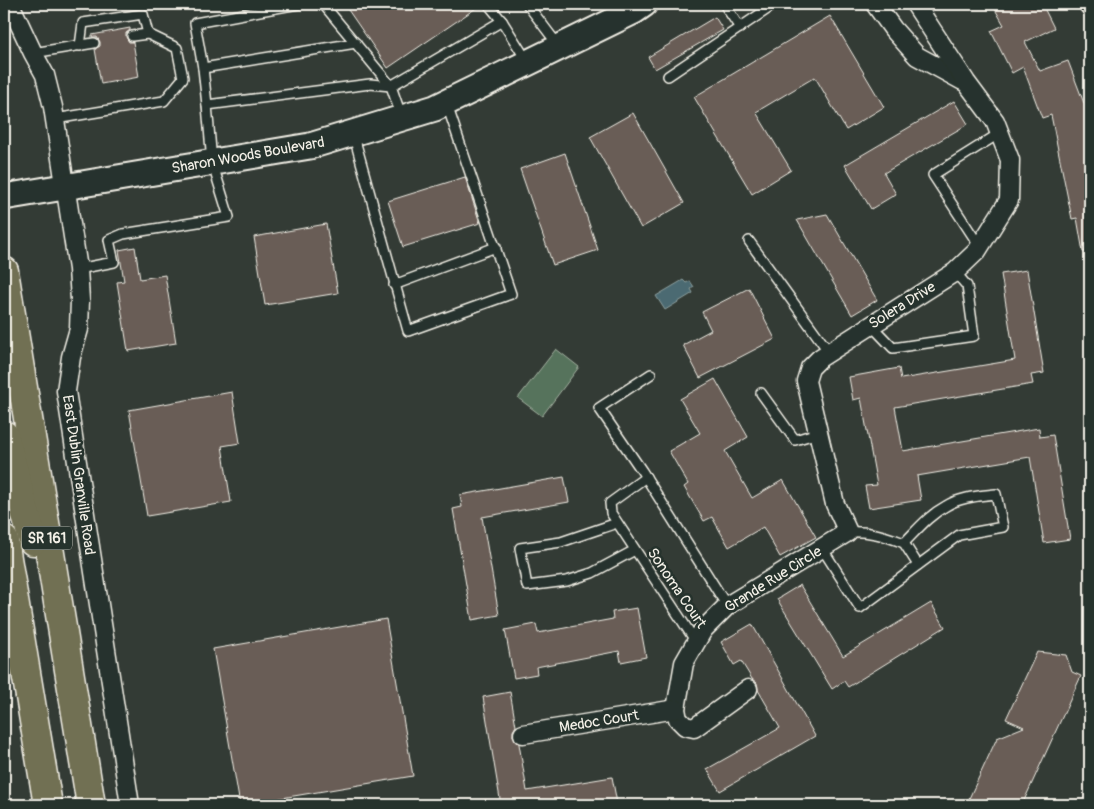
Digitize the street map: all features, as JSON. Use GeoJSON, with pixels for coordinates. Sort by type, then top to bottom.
{"type":"FeatureCollection","features":[{"type":"Feature","properties":{"kind":"main road","name":"SR 161"},"geometry":{"type":"LineString","coordinates":[[4,271],[91,805]]}},
{"type":"Feature","properties":{"kind":"main road"},"geometry":{"type":"LineString","coordinates":[[4,434],[23,508],[65,645]]}},
{"type":"Feature","properties":{"kind":"main road","name":"SR 161"},"geometry":{"type":"LineString","coordinates":[[4,540],[48,805]]}},
{"type":"Feature","properties":{"kind":"street","name":"East Dublin Granville Road"},"geometry":{"type":"LineString","coordinates":[[10,4],[45,74],[55,119],[78,269],[79,329],[71,357],[66,391],[130,805]]}},
{"type":"Feature","properties":{"kind":"street","name":"Sharon Woods Boulevard"},"geometry":{"type":"LineString","coordinates":[[4,197],[310,146],[435,108],[634,11],[644,4]]}},
{"type":"Feature","properties":{"kind":"street","name":"Solera Drive"},"geometry":{"type":"LineString","coordinates":[[875,4],[893,29],[917,56],[943,68],[966,82]]}},
{"type":"Feature","properties":{"kind":"street","name":"Solera Drive"},"geometry":{"type":"LineString","coordinates":[[848,532],[835,504],[806,382],[810,368],[829,352],[955,272],[978,251],[1009,200],[1010,160],[995,121],[966,82],[916,4]]}},
{"type":"Feature","properties":{"kind":"street","name":"Grande Rue Circle"},"geometry":{"type":"LineString","coordinates":[[676,709],[684,663],[703,630],[727,606],[848,532]]}},
{"type":"Feature","properties":{"kind":"street"},"geometry":{"type":"LineString","coordinates":[[676,709],[678,719],[685,726],[694,728],[748,689]]}},
{"type":"Feature","properties":{"kind":"street","name":"Medoc Court"},"geometry":{"type":"LineString","coordinates":[[523,734],[676,709]]}},
{"type":"Feature","properties":{"kind":"lane"},"geometry":{"type":"LineString","coordinates":[[78,269],[114,262],[109,240],[123,234],[228,217],[212,162],[203,68],[195,24],[298,4]]}},
{"type":"Feature","properties":{"kind":"lane"},"geometry":{"type":"LineString","coordinates":[[323,4],[391,86],[402,118]]}},
{"type":"Feature","properties":{"kind":"lane"},"geometry":{"type":"LineString","coordinates":[[488,4],[528,63]]}},
{"type":"Feature","properties":{"kind":"lane"},"geometry":{"type":"LineString","coordinates":[[526,4],[559,47]]}},
{"type":"Feature","properties":{"kind":"lane"},"geometry":{"type":"LineString","coordinates":[[724,4],[740,28]]}},
{"type":"Feature","properties":{"kind":"lane"},"geometry":{"type":"LineString","coordinates":[[668,76],[776,4]]}},
{"type":"Feature","properties":{"kind":"lane"},"geometry":{"type":"LineString","coordinates":[[80,46],[83,23],[143,14],[148,34]]}},
{"type":"Feature","properties":{"kind":"lane"},"geometry":{"type":"LineString","coordinates":[[207,106],[370,84],[391,86],[502,22]]}},
{"type":"Feature","properties":{"kind":"lane"},"geometry":{"type":"LineString","coordinates":[[55,119],[164,101],[183,78],[177,48],[148,34],[132,36]]}},
{"type":"Feature","properties":{"kind":"lane"},"geometry":{"type":"LineString","coordinates":[[33,53],[94,43]]}},
{"type":"Feature","properties":{"kind":"lane"},"geometry":{"type":"LineString","coordinates":[[203,68],[356,43]]}},
{"type":"Feature","properties":{"kind":"lane"},"geometry":{"type":"LineString","coordinates":[[352,133],[408,331],[511,294],[446,102]]}},
{"type":"Feature","properties":{"kind":"lane"},"geometry":{"type":"LineString","coordinates":[[980,247],[933,175],[1000,133]]}},
{"type":"Feature","properties":{"kind":"lane"},"geometry":{"type":"LineString","coordinates":[[750,241],[829,352]]}},
{"type":"Feature","properties":{"kind":"lane"},"geometry":{"type":"LineString","coordinates":[[394,285],[496,247]]}},
{"type":"Feature","properties":{"kind":"lane"},"geometry":{"type":"LineString","coordinates":[[871,325],[893,348],[974,336],[967,286],[955,272]]}},
{"type":"Feature","properties":{"kind":"lane"},"geometry":{"type":"LineString","coordinates":[[651,374],[599,408],[646,477],[727,606]]}},
{"type":"Feature","properties":{"kind":"lane"},"geometry":{"type":"LineString","coordinates":[[761,393],[795,440],[818,432]]}},
{"type":"Feature","properties":{"kind":"lane"},"geometry":{"type":"LineString","coordinates":[[617,523],[611,513],[610,503],[646,477]]}},
{"type":"Feature","properties":{"kind":"lane"},"geometry":{"type":"LineString","coordinates":[[822,548],[860,608],[959,535],[1003,527],[996,494],[964,499],[947,505],[928,519],[904,543]]}},
{"type":"Feature","properties":{"kind":"lane","name":"Sonoma Court"},"geometry":{"type":"LineString","coordinates":[[635,550],[592,573],[567,581],[527,586],[520,548],[561,542],[617,523],[635,550],[696,642]]}},
{"type":"Feature","properties":{"kind":"lane"},"geometry":{"type":"LineString","coordinates":[[848,532],[866,532],[904,543],[918,565]]}},
{"type":"Feature","properties":{"kind":"green space"},"geometry":{"type":"Polygon","coordinates":[[[556,349],[579,367],[542,416],[518,398],[556,349]]]}},
{"type":"Feature","properties":{"kind":"water"},"geometry":{"type":"Polygon","coordinates":[[[683,280],[686,283],[690,281],[694,287],[691,289],[693,293],[665,310],[656,296],[683,280]]]}},
{"type":"Feature","properties":{"kind":"building"},"geometry":{"type":"Polygon","coordinates":[[[344,4],[482,4],[388,68],[344,4]]]}},
{"type":"Feature","properties":{"kind":"building"},"geometry":{"type":"Polygon","coordinates":[[[992,4],[1042,4],[1054,28],[1025,42],[1040,71],[1068,61],[1090,119],[1090,252],[1083,252],[1077,218],[1072,219],[1051,115],[1042,118],[1023,67],[1012,73],[991,31],[1004,25],[992,4]]]}},
{"type":"Feature","properties":{"kind":"building"},"geometry":{"type":"Polygon","coordinates":[[[830,16],[884,107],[846,130],[815,77],[756,112],[791,170],[752,194],[694,97],[830,16]]]}},
{"type":"Feature","properties":{"kind":"building"},"geometry":{"type":"Polygon","coordinates":[[[715,17],[723,30],[655,69],[648,57],[715,17]]]}},
{"type":"Feature","properties":{"kind":"building"},"geometry":{"type":"Polygon","coordinates":[[[130,28],[126,33],[126,37],[129,42],[133,42],[139,77],[101,84],[95,49],[100,46],[100,42],[97,37],[92,37],[92,35],[130,28]]]}},
{"type":"Feature","properties":{"kind":"building"},"geometry":{"type":"Polygon","coordinates":[[[954,101],[968,124],[884,173],[896,194],[871,209],[845,165],[954,101]]]}},
{"type":"Feature","properties":{"kind":"building"},"geometry":{"type":"Polygon","coordinates":[[[633,113],[684,203],[641,228],[590,137],[633,113]]]}},
{"type":"Feature","properties":{"kind":"building"},"geometry":{"type":"Polygon","coordinates":[[[565,153],[598,250],[553,265],[520,169],[565,153]]]}},
{"type":"Feature","properties":{"kind":"building"},"geometry":{"type":"Polygon","coordinates":[[[465,177],[480,223],[403,247],[388,201],[465,177]]]}},
{"type":"Feature","properties":{"kind":"building"},"geometry":{"type":"Polygon","coordinates":[[[827,214],[877,300],[852,315],[797,220],[827,214]]]}},
{"type":"Feature","properties":{"kind":"building"},"geometry":{"type":"Polygon","coordinates":[[[326,224],[338,293],[265,305],[254,237],[326,224]]]}},
{"type":"Feature","properties":{"kind":"building"},"geometry":{"type":"Polygon","coordinates":[[[135,247],[140,279],[165,275],[176,343],[128,351],[117,282],[124,281],[119,250],[135,247]]]}},
{"type":"Feature","properties":{"kind":"building"},"geometry":{"type":"Polygon","coordinates":[[[1027,270],[1044,373],[1031,375],[1033,384],[895,407],[903,451],[1039,428],[1040,437],[1053,435],[1070,539],[1044,543],[1030,457],[917,476],[921,500],[869,508],[865,486],[877,485],[861,398],[853,400],[849,377],[899,368],[901,379],[1015,360],[1001,274],[1027,270]]]}},
{"type":"Feature","properties":{"kind":"building"},"geometry":{"type":"Polygon","coordinates":[[[749,288],[775,339],[700,378],[683,345],[711,330],[702,312],[749,288]]]}},
{"type":"Feature","properties":{"kind":"building"},"geometry":{"type":"Polygon","coordinates":[[[715,379],[748,437],[725,451],[752,498],[783,480],[816,537],[780,557],[763,527],[729,547],[712,517],[704,521],[684,487],[688,484],[669,451],[700,433],[680,399],[715,379]]]}},
{"type":"Feature","properties":{"kind":"building"},"geometry":{"type":"Polygon","coordinates":[[[232,392],[240,443],[222,446],[231,502],[147,516],[129,410],[232,392]]]}},
{"type":"Feature","properties":{"kind":"building"},"geometry":{"type":"Polygon","coordinates":[[[564,477],[569,502],[482,517],[499,615],[472,620],[453,509],[462,507],[460,495],[564,477]]]}},
{"type":"Feature","properties":{"kind":"building"},"geometry":{"type":"Polygon","coordinates":[[[800,585],[843,656],[931,603],[945,627],[848,687],[844,681],[832,689],[777,599],[800,585]]]}},
{"type":"Feature","properties":{"kind":"building"},"geometry":{"type":"Polygon","coordinates":[[[637,608],[646,657],[621,662],[619,651],[536,667],[537,674],[514,678],[505,630],[536,624],[538,633],[613,619],[612,612],[637,608]]]}},
{"type":"Feature","properties":{"kind":"building"},"geometry":{"type":"Polygon","coordinates":[[[386,619],[413,776],[240,805],[213,649],[386,619]]]}},
{"type":"Feature","properties":{"kind":"building"},"geometry":{"type":"Polygon","coordinates":[[[752,624],[815,736],[720,791],[707,769],[780,728],[758,690],[757,683],[752,679],[741,661],[734,665],[721,642],[752,624]]]}},
{"type":"Feature","properties":{"kind":"building"},"geometry":{"type":"Polygon","coordinates":[[[1037,652],[1066,655],[1072,672],[1081,676],[1022,805],[966,805],[997,738],[1024,727],[1006,719],[1037,652]]]}},
{"type":"Feature","properties":{"kind":"building"},"geometry":{"type":"Polygon","coordinates":[[[510,692],[516,726],[513,736],[519,744],[527,791],[612,777],[617,803],[601,805],[501,805],[483,697],[510,692]]]}}]}
